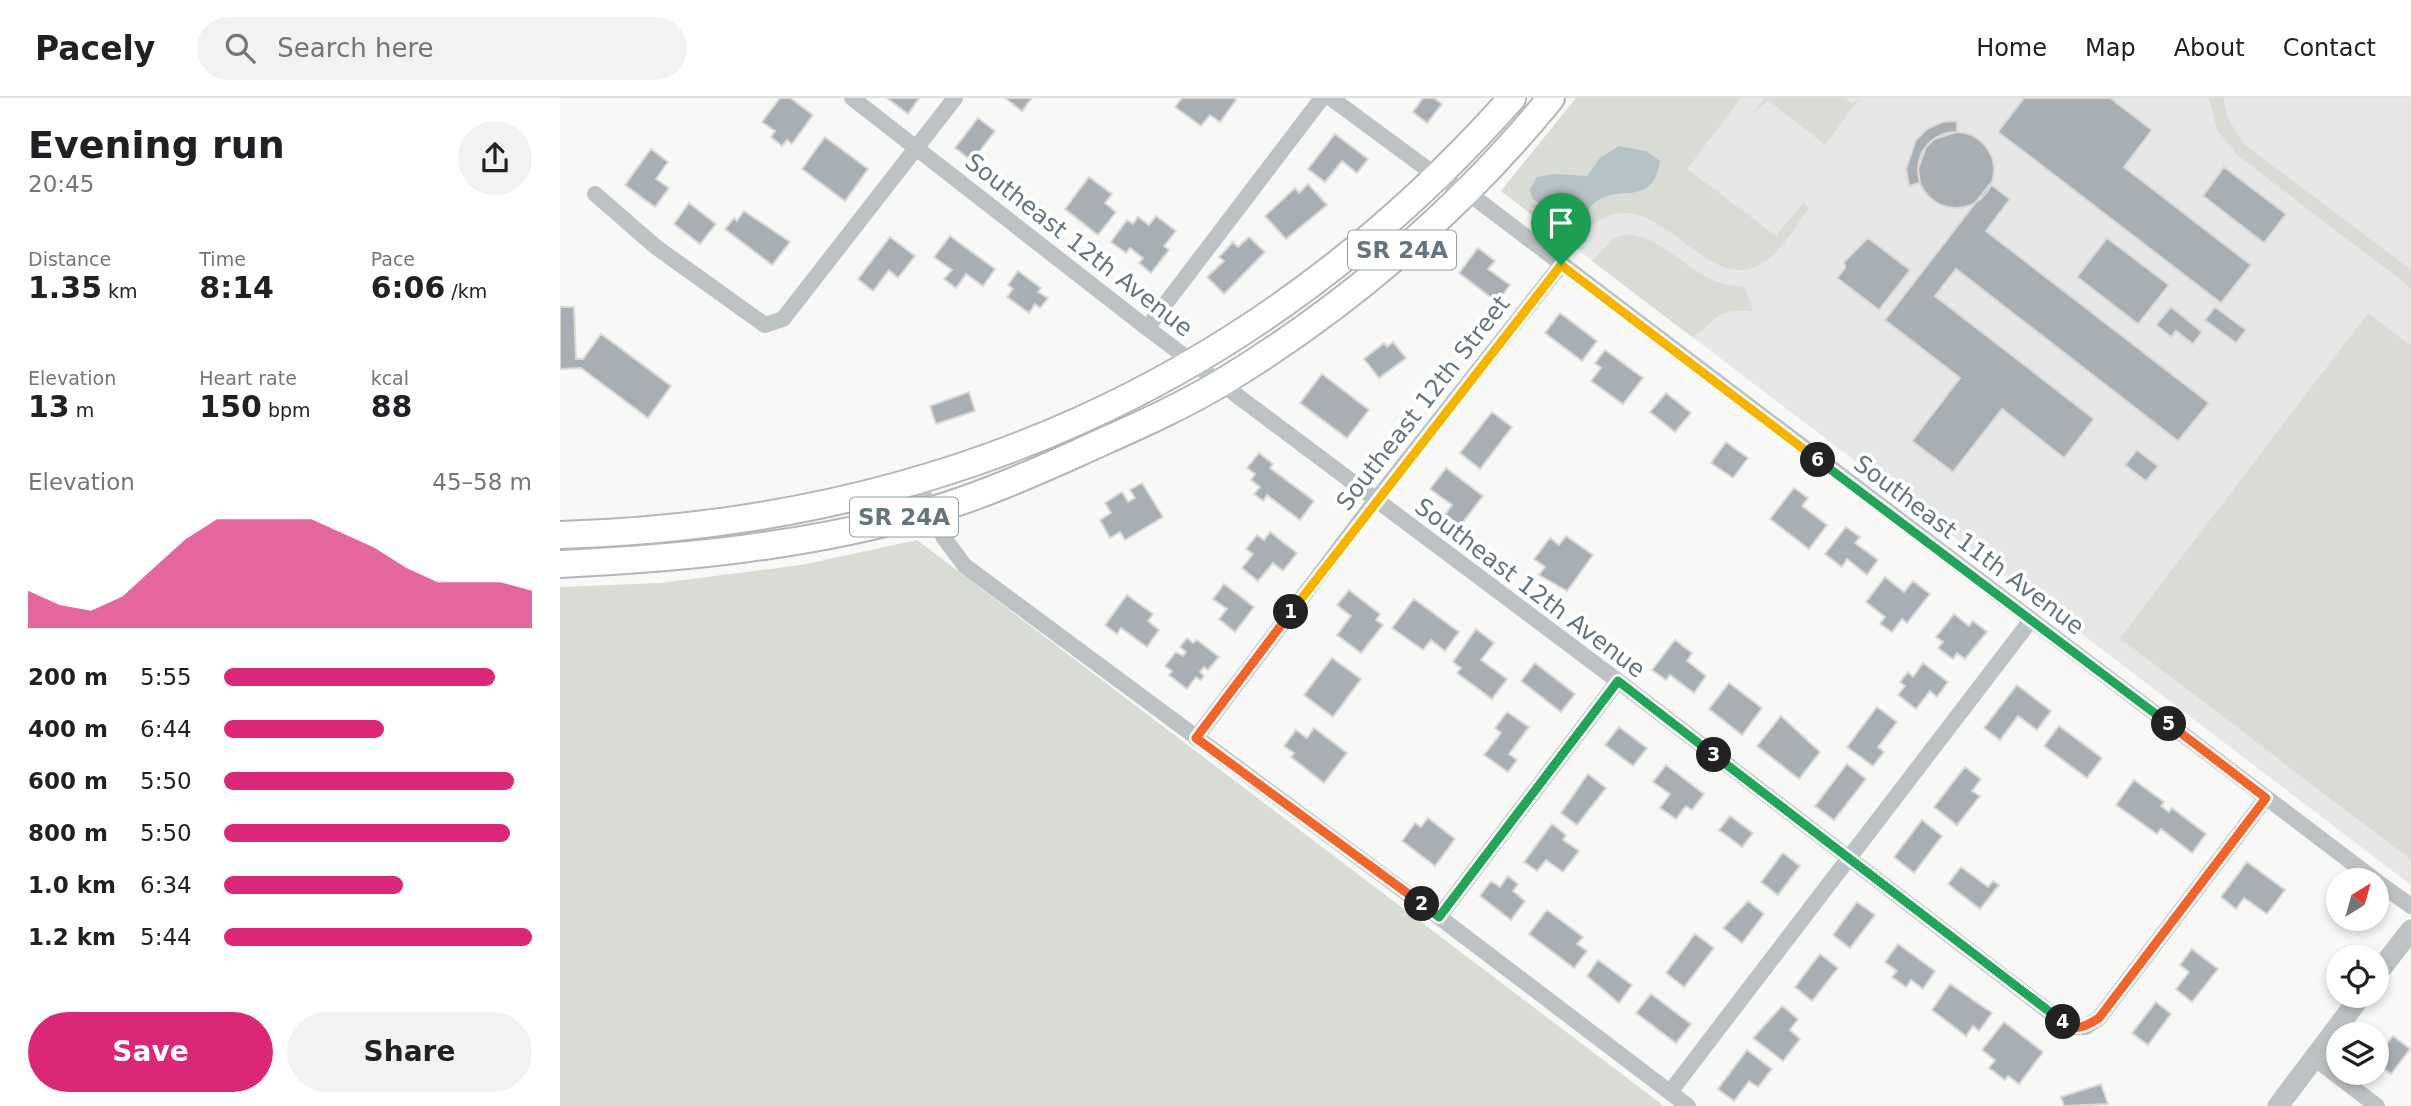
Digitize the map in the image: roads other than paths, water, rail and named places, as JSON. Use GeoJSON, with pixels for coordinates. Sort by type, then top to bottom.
{"type":"FeatureCollection","features":[{"type":"Feature","properties":{"kind":"highway","name":"SR 24A"},"geometry":{"type":"LineString","coordinates":[[560,535],[669,529],[785,514],[846,501],[917,481],[1015,448],[1079,421],[1194,363],[1324,275],[1381,229],[1438,177],[1512,98]]}},
{"type":"Feature","properties":{"kind":"highway","name":"SR 24A"},"geometry":{"type":"LineString","coordinates":[[560,564],[672,558],[797,541],[931,511],[1041,470],[1123,433],[1220,383],[1345,296],[1467,192],[1551,98]]}},
{"type":"Feature","properties":{"kind":"highway"},"geometry":{"type":"LineString","coordinates":[[669,529],[672,558]]}},
{"type":"Feature","properties":{"kind":"street","name":"Southeast 12th Avenue"},"geometry":{"type":"LineString","coordinates":[[852,98],[1147,328],[1618,681],[2069,1027],[2086,1027],[2099,1018],[2266,798]]}},
{"type":"Feature","properties":{"kind":"street"},"geometry":{"type":"LineString","coordinates":[[595,194],[656,247],[765,325],[783,319],[955,98]]}},
{"type":"Feature","properties":{"kind":"street"},"geometry":{"type":"LineString","coordinates":[[1147,328],[1322,98]]}},
{"type":"Feature","properties":{"kind":"street","name":"Southeast 11th Avenue"},"geometry":{"type":"LineString","coordinates":[[1331,98],[1438,177],[1467,192],[2359,868]]}},
{"type":"Feature","properties":{"kind":"street","name":"Southeast 12th Street"},"geometry":{"type":"LineString","coordinates":[[1196,738],[1375,501],[1561,265]]}},
{"type":"Feature","properties":{"kind":"street"},"geometry":{"type":"LineString","coordinates":[[917,481],[951,551],[965,566],[1439,917],[1688,1106]]}},
{"type":"Feature","properties":{"kind":"street"},"geometry":{"type":"LineString","coordinates":[[1670,1092],[2031,620]]}},
{"type":"Feature","properties":{"kind":"street"},"geometry":{"type":"LineString","coordinates":[[1439,917],[1618,681]]}},
{"type":"Feature","properties":{"kind":"street","name":"Southeast 11th Avenue"},"geometry":{"type":"LineString","coordinates":[[2389,890],[2411,906]]}},
{"type":"Feature","properties":{"kind":"street"},"geometry":{"type":"LineString","coordinates":[[2389,958],[2411,930]]}},
{"type":"Feature","properties":{"kind":"street"},"geometry":{"type":"LineString","coordinates":[[2278,1106],[2352,1008]]}},
{"type":"Feature","properties":{"kind":"street"},"geometry":{"type":"LineString","coordinates":[[2314,1058],[2377,1106]]}}]}
